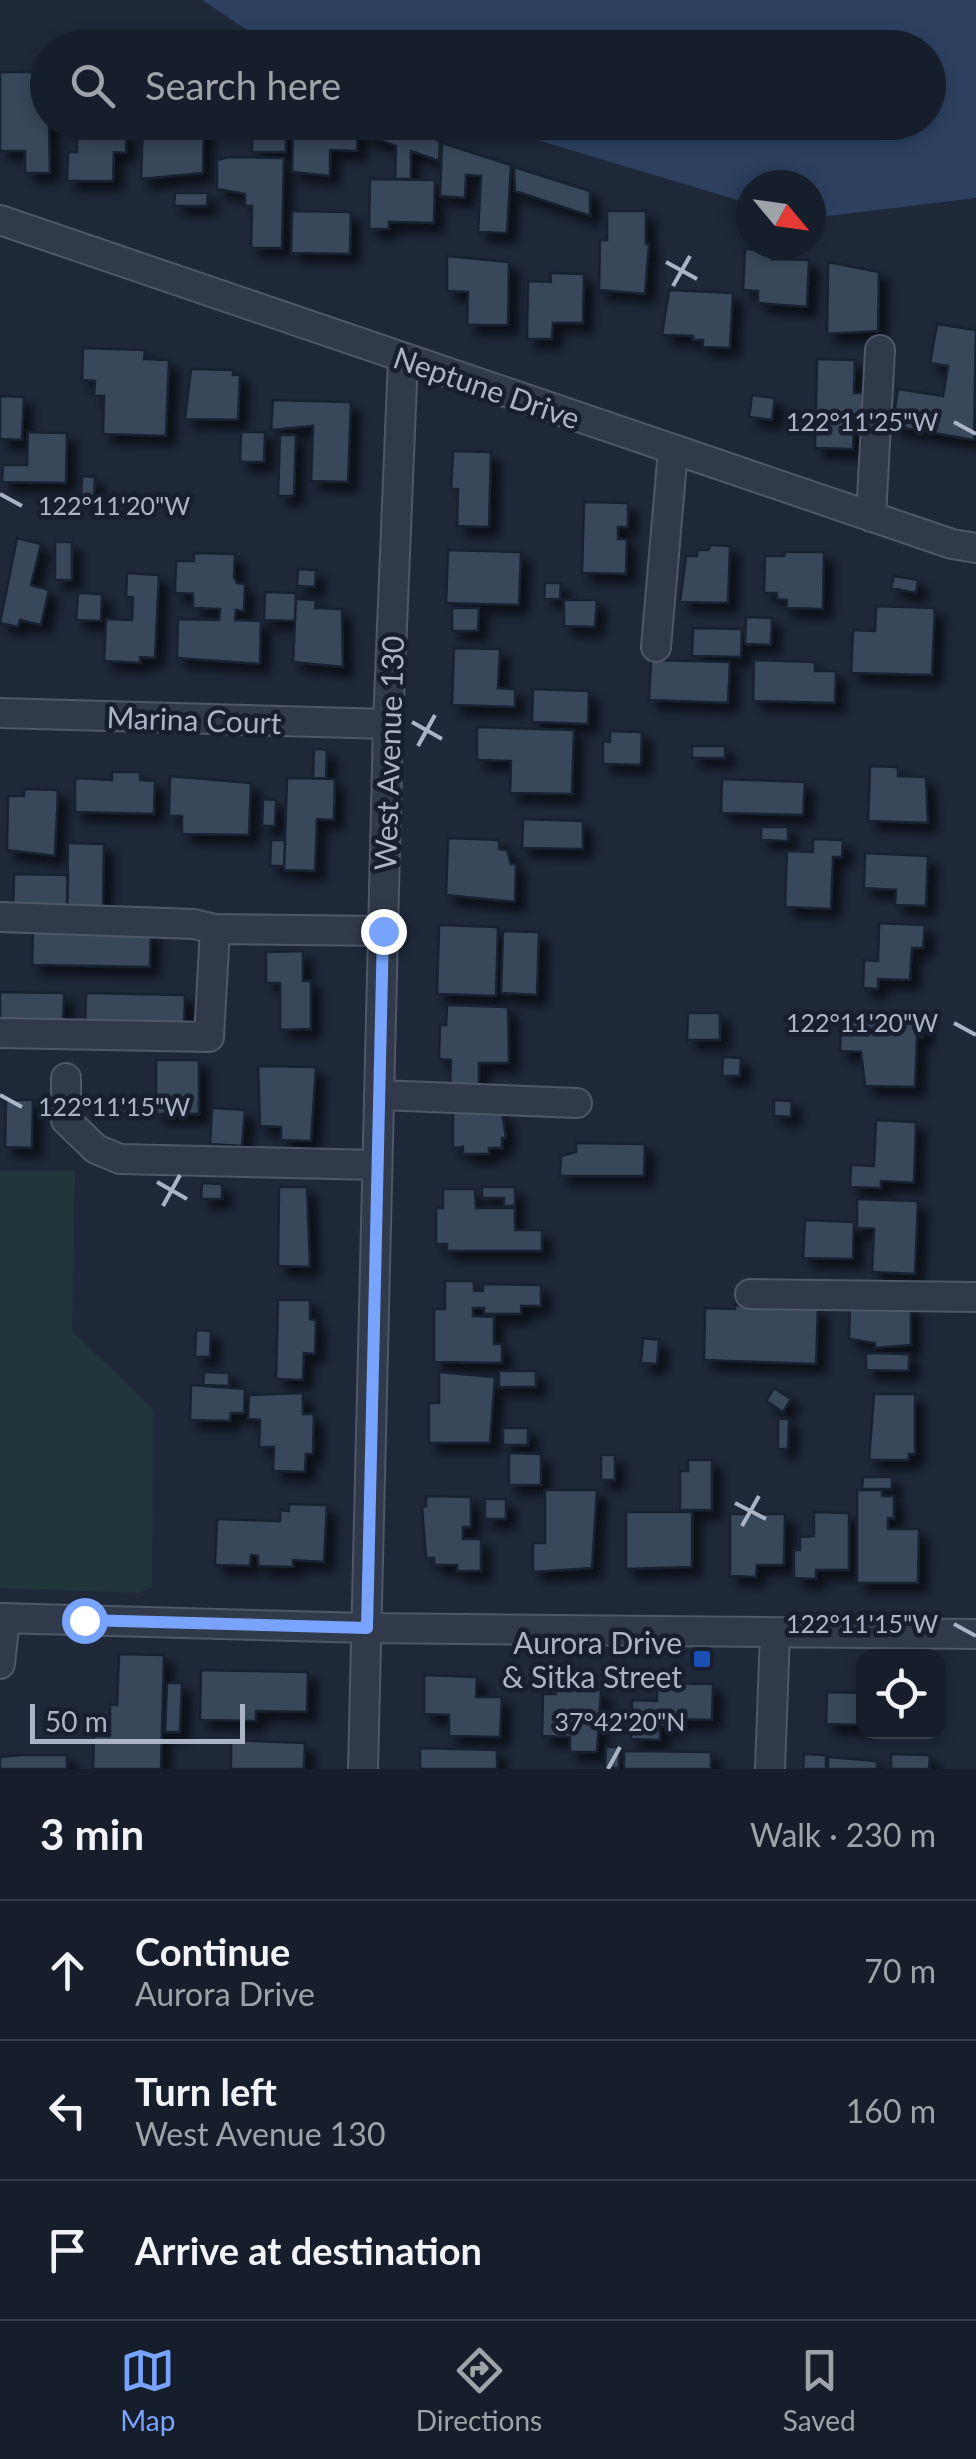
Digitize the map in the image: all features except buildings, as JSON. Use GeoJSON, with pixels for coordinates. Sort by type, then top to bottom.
{"type":"FeatureCollection","features":[{"type":"Feature","properties":{"kind":"street","name":"Neptune Drive"},"geometry":{"type":"LineString","coordinates":[[0,220],[672,450],[952,544],[976,548]]}},
{"type":"Feature","properties":{"kind":"street"},"geometry":{"type":"LineString","coordinates":[[871,516],[880,350]]}},
{"type":"Feature","properties":{"kind":"street","name":"West Avenue 130"},"geometry":{"type":"LineString","coordinates":[[364,1769],[388,724],[402,358]]}},
{"type":"Feature","properties":{"kind":"street"},"geometry":{"type":"LineString","coordinates":[[656,647],[672,450]]}},
{"type":"Feature","properties":{"kind":"street","name":"Marina Court"},"geometry":{"type":"LineString","coordinates":[[0,713],[388,724]]}},
{"type":"Feature","properties":{"kind":"street"},"geometry":{"type":"LineString","coordinates":[[0,917],[194,924],[214,929],[383,931]]}},
{"type":"Feature","properties":{"kind":"street"},"geometry":{"type":"LineString","coordinates":[[0,1033],[209,1037],[214,929]]}},
{"type":"Feature","properties":{"kind":"street"},"geometry":{"type":"LineString","coordinates":[[66,1078],[66,1120],[96,1149],[120,1159],[378,1165]]}},
{"type":"Feature","properties":{"kind":"street"},"geometry":{"type":"LineString","coordinates":[[379,1095],[577,1103]]}},
{"type":"Feature","properties":{"kind":"street"},"geometry":{"type":"LineString","coordinates":[[750,1294],[976,1297]]}},
{"type":"Feature","properties":{"kind":"street"},"geometry":{"type":"LineString","coordinates":[[0,1664],[2,1618],[367,1628],[976,1634]]}},
{"type":"Feature","properties":{"kind":"street"},"geometry":{"type":"LineString","coordinates":[[770,1769],[774,1633]]}},
{"type":"Feature","properties":{"kind":"green space"},"geometry":{"type":"Polygon","coordinates":[[[0,1171],[75,1171],[72,1330],[153,1410],[152,1587],[139,1593],[0,1588],[0,1171]]]}},
{"type":"Feature","properties":{"kind":"water"},"geometry":{"type":"Polygon","coordinates":[[[202,0],[976,0],[976,198],[826,216],[826,170],[736,170],[736,200],[537,140],[946,140],[946,30],[247,30],[202,0]]]}},
{"type":"Feature","properties":{"kind":"place","name":"Aurora Drive & Sitka Street"},"geometry":{"type":"Point","coordinates":[702,1659]}},
{"type":"Feature","properties":{"kind":"route"},"geometry":{"type":"LineString","coordinates":[[84,1620],[367,1628],[383,931]]}}]}
